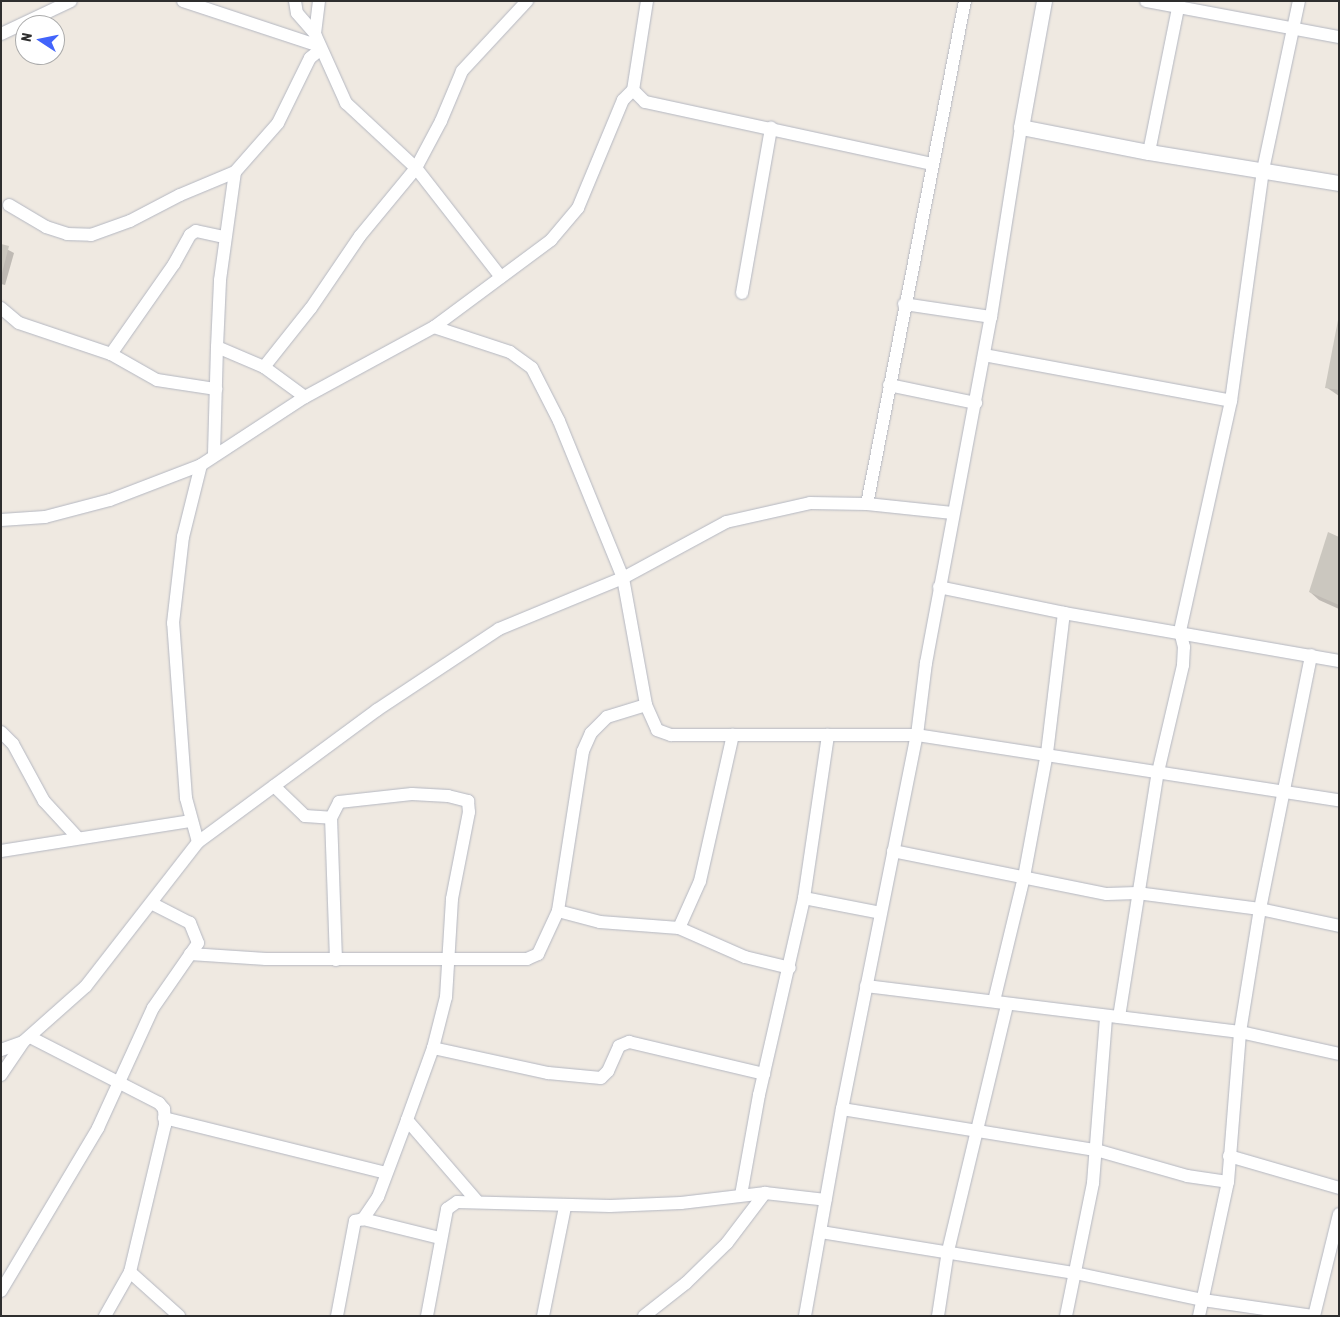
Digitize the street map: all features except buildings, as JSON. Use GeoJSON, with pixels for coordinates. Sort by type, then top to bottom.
{"type":"FeatureCollection","features":[{"type":"Feature","properties":{"kind":"street"},"geometry":{"type":"LineString","coordinates":[[1,34],[71,1]]}},
{"type":"Feature","properties":{"kind":"street"},"geometry":{"type":"LineString","coordinates":[[183,1],[320,48]]}},
{"type":"Feature","properties":{"kind":"street"},"geometry":{"type":"LineString","coordinates":[[295,1],[297,13],[315,34],[346,104],[416,168],[501,277]]}},
{"type":"Feature","properties":{"kind":"street"},"geometry":{"type":"LineString","coordinates":[[315,34],[319,1]]}},
{"type":"Feature","properties":{"kind":"street"},"geometry":{"type":"LineString","coordinates":[[264,367],[311,308],[360,236],[416,168],[441,121],[462,71],[528,1]]}},
{"type":"Feature","properties":{"kind":"street"},"geometry":{"type":"LineString","coordinates":[[1,520],[45,516],[110,500],[201,465],[214,454],[305,397],[434,326],[551,240],[578,208],[623,100],[634,90],[647,1]]}},
{"type":"Feature","properties":{"kind":"street"},"geometry":{"type":"LineString","coordinates":[[867,504],[931,164],[965,1]]}},
{"type":"Feature","properties":{"kind":"street"},"geometry":{"type":"LineString","coordinates":[[805,1316],[842,1109],[917,735],[939,586],[976,402],[1021,127],[1044,1]]}},
{"type":"Feature","properties":{"kind":"street"},"geometry":{"type":"LineString","coordinates":[[1146,1],[1178,5],[1339,37]]}},
{"type":"Feature","properties":{"kind":"street"},"geometry":{"type":"LineString","coordinates":[[1066,1316],[1093,1183],[1113,1017],[1158,772],[1183,664],[1184,647],[1180,631],[1231,401],[1264,170],[1299,1]]}},
{"type":"Feature","properties":{"kind":"street"},"geometry":{"type":"LineString","coordinates":[[1149,152],[1178,5]]}},
{"type":"Feature","properties":{"kind":"street"},"geometry":{"type":"LineString","coordinates":[[8,205],[46,227],[67,234],[91,234],[130,221],[180,195],[236,172],[278,123],[310,58],[320,48]]}},
{"type":"Feature","properties":{"kind":"street"},"geometry":{"type":"LineString","coordinates":[[634,90],[645,102],[669,110],[771,128],[931,164]]}},
{"type":"Feature","properties":{"kind":"street"},"geometry":{"type":"LineString","coordinates":[[1021,127],[1149,152],[1339,183]]}},
{"type":"Feature","properties":{"kind":"street"},"geometry":{"type":"LineString","coordinates":[[742,293],[771,128]]}},
{"type":"Feature","properties":{"kind":"street"},"geometry":{"type":"LineString","coordinates":[[214,454],[217,347],[224,237],[236,172]]}},
{"type":"Feature","properties":{"kind":"street"},"geometry":{"type":"LineString","coordinates":[[111,354],[193,232],[224,237]]}},
{"type":"Feature","properties":{"kind":"street"},"geometry":{"type":"LineString","coordinates":[[904,304],[991,317]]}},
{"type":"Feature","properties":{"kind":"street"},"geometry":{"type":"LineString","coordinates":[[1,308],[19,323],[111,354],[157,380],[216,389]]}},
{"type":"Feature","properties":{"kind":"street"},"geometry":{"type":"LineString","coordinates":[[434,326],[510,352],[532,368],[559,421],[623,578],[646,705],[650,719],[657,730],[671,735],[917,735],[1047,753],[1339,800]]}},
{"type":"Feature","properties":{"kind":"street"},"geometry":{"type":"LineString","coordinates":[[217,347],[264,367],[305,397]]}},
{"type":"Feature","properties":{"kind":"street"},"geometry":{"type":"LineString","coordinates":[[984,355],[1231,401]]}},
{"type":"Feature","properties":{"kind":"street"},"geometry":{"type":"LineString","coordinates":[[889,386],[976,402]]}},
{"type":"Feature","properties":{"kind":"street"},"geometry":{"type":"LineString","coordinates":[[198,842],[190,821],[173,623],[183,537],[201,465]]}},
{"type":"Feature","properties":{"kind":"street"},"geometry":{"type":"LineString","coordinates":[[1,1075],[27,1040],[86,986],[153,904],[198,842],[377,710],[499,629],[623,578],[726,522],[810,503],[867,504],[953,513]]}},
{"type":"Feature","properties":{"kind":"street"},"geometry":{"type":"LineString","coordinates":[[939,586],[1064,613],[1180,631],[1339,661]]}},
{"type":"Feature","properties":{"kind":"street"},"geometry":{"type":"LineString","coordinates":[[994,1001],[1024,877],[1047,753],[1064,613]]}},
{"type":"Feature","properties":{"kind":"street"},"geometry":{"type":"LineString","coordinates":[[1199,1316],[1204,1300],[1228,1182],[1240,1032],[1260,909],[1311,655]]}},
{"type":"Feature","properties":{"kind":"street"},"geometry":{"type":"LineString","coordinates":[[190,954],[336,960],[527,959],[538,954],[558,911],[583,750],[591,733],[607,717],[646,705]]}},
{"type":"Feature","properties":{"kind":"street"},"geometry":{"type":"LineString","coordinates":[[1,732],[13,744],[44,801],[78,838]]}},
{"type":"Feature","properties":{"kind":"street"},"geometry":{"type":"LineString","coordinates":[[679,928],[700,881],[733,735]]}},
{"type":"Feature","properties":{"kind":"street"},"geometry":{"type":"LineString","coordinates":[[741,1195],[764,1074],[790,968],[804,898],[828,735]]}},
{"type":"Feature","properties":{"kind":"street"},"geometry":{"type":"LineString","coordinates":[[274,786],[305,816],[331,818]]}},
{"type":"Feature","properties":{"kind":"street"},"geometry":{"type":"LineString","coordinates":[[336,960],[331,818],[339,802],[412,794],[448,796],[468,801],[469,812],[452,899],[451,958],[446,997],[433,1048],[407,1120],[378,1197],[363,1219]]}},
{"type":"Feature","properties":{"kind":"street"},"geometry":{"type":"LineString","coordinates":[[1,851],[190,821]]}},
{"type":"Feature","properties":{"kind":"street"},"geometry":{"type":"LineString","coordinates":[[893,851],[1107,894],[1137,893],[1260,909],[1339,926]]}},
{"type":"Feature","properties":{"kind":"street"},"geometry":{"type":"LineString","coordinates":[[804,898],[881,913]]}},
{"type":"Feature","properties":{"kind":"street"},"geometry":{"type":"LineString","coordinates":[[1,1291],[120,1084],[134,1045],[153,1008],[198,943],[190,923],[153,904]]}},
{"type":"Feature","properties":{"kind":"street"},"geometry":{"type":"LineString","coordinates":[[558,911],[600,922],[679,928],[745,957],[790,968]]}},
{"type":"Feature","properties":{"kind":"street"},"geometry":{"type":"LineString","coordinates":[[866,986],[994,1001],[1007,1005],[1240,1032],[1339,1054]]}},
{"type":"Feature","properties":{"kind":"street"},"geometry":{"type":"LineString","coordinates":[[938,1316],[948,1251],[979,1131],[1007,1005]]}},
{"type":"Feature","properties":{"kind":"street"},"geometry":{"type":"LineString","coordinates":[[1,1050],[27,1040],[159,1103],[164,1118],[130,1272],[105,1316]]}},
{"type":"Feature","properties":{"kind":"street"},"geometry":{"type":"LineString","coordinates":[[433,1048],[548,1073],[601,1078],[608,1071],[619,1046],[629,1042],[764,1074]]}},
{"type":"Feature","properties":{"kind":"street"},"geometry":{"type":"LineString","coordinates":[[842,1109],[1096,1150],[1187,1176],[1228,1182]]}},
{"type":"Feature","properties":{"kind":"street"},"geometry":{"type":"LineString","coordinates":[[164,1118],[386,1173]]}},
{"type":"Feature","properties":{"kind":"street"},"geometry":{"type":"LineString","coordinates":[[407,1120],[476,1200]]}},
{"type":"Feature","properties":{"kind":"street"},"geometry":{"type":"LineString","coordinates":[[1230,1156],[1339,1188]]}},
{"type":"Feature","properties":{"kind":"street"},"geometry":{"type":"LineString","coordinates":[[427,1316],[447,1208],[457,1202],[476,1200],[565,1207],[681,1203],[765,1193],[826,1200]]}},
{"type":"Feature","properties":{"kind":"street"},"geometry":{"type":"LineString","coordinates":[[644,1316],[686,1283],[726,1243],[765,1193]]}},
{"type":"Feature","properties":{"kind":"street"},"geometry":{"type":"LineString","coordinates":[[543,1316],[565,1207]]}},
{"type":"Feature","properties":{"kind":"street"},"geometry":{"type":"LineString","coordinates":[[821,1232],[1075,1273],[1204,1300],[1314,1316],[1339,1214]]}},
{"type":"Feature","properties":{"kind":"street"},"geometry":{"type":"LineString","coordinates":[[338,1316],[351,1227],[355,1221],[363,1219],[440,1238]]}},
{"type":"Feature","properties":{"kind":"street"},"geometry":{"type":"LineString","coordinates":[[130,1272],[179,1316]]}}]}
